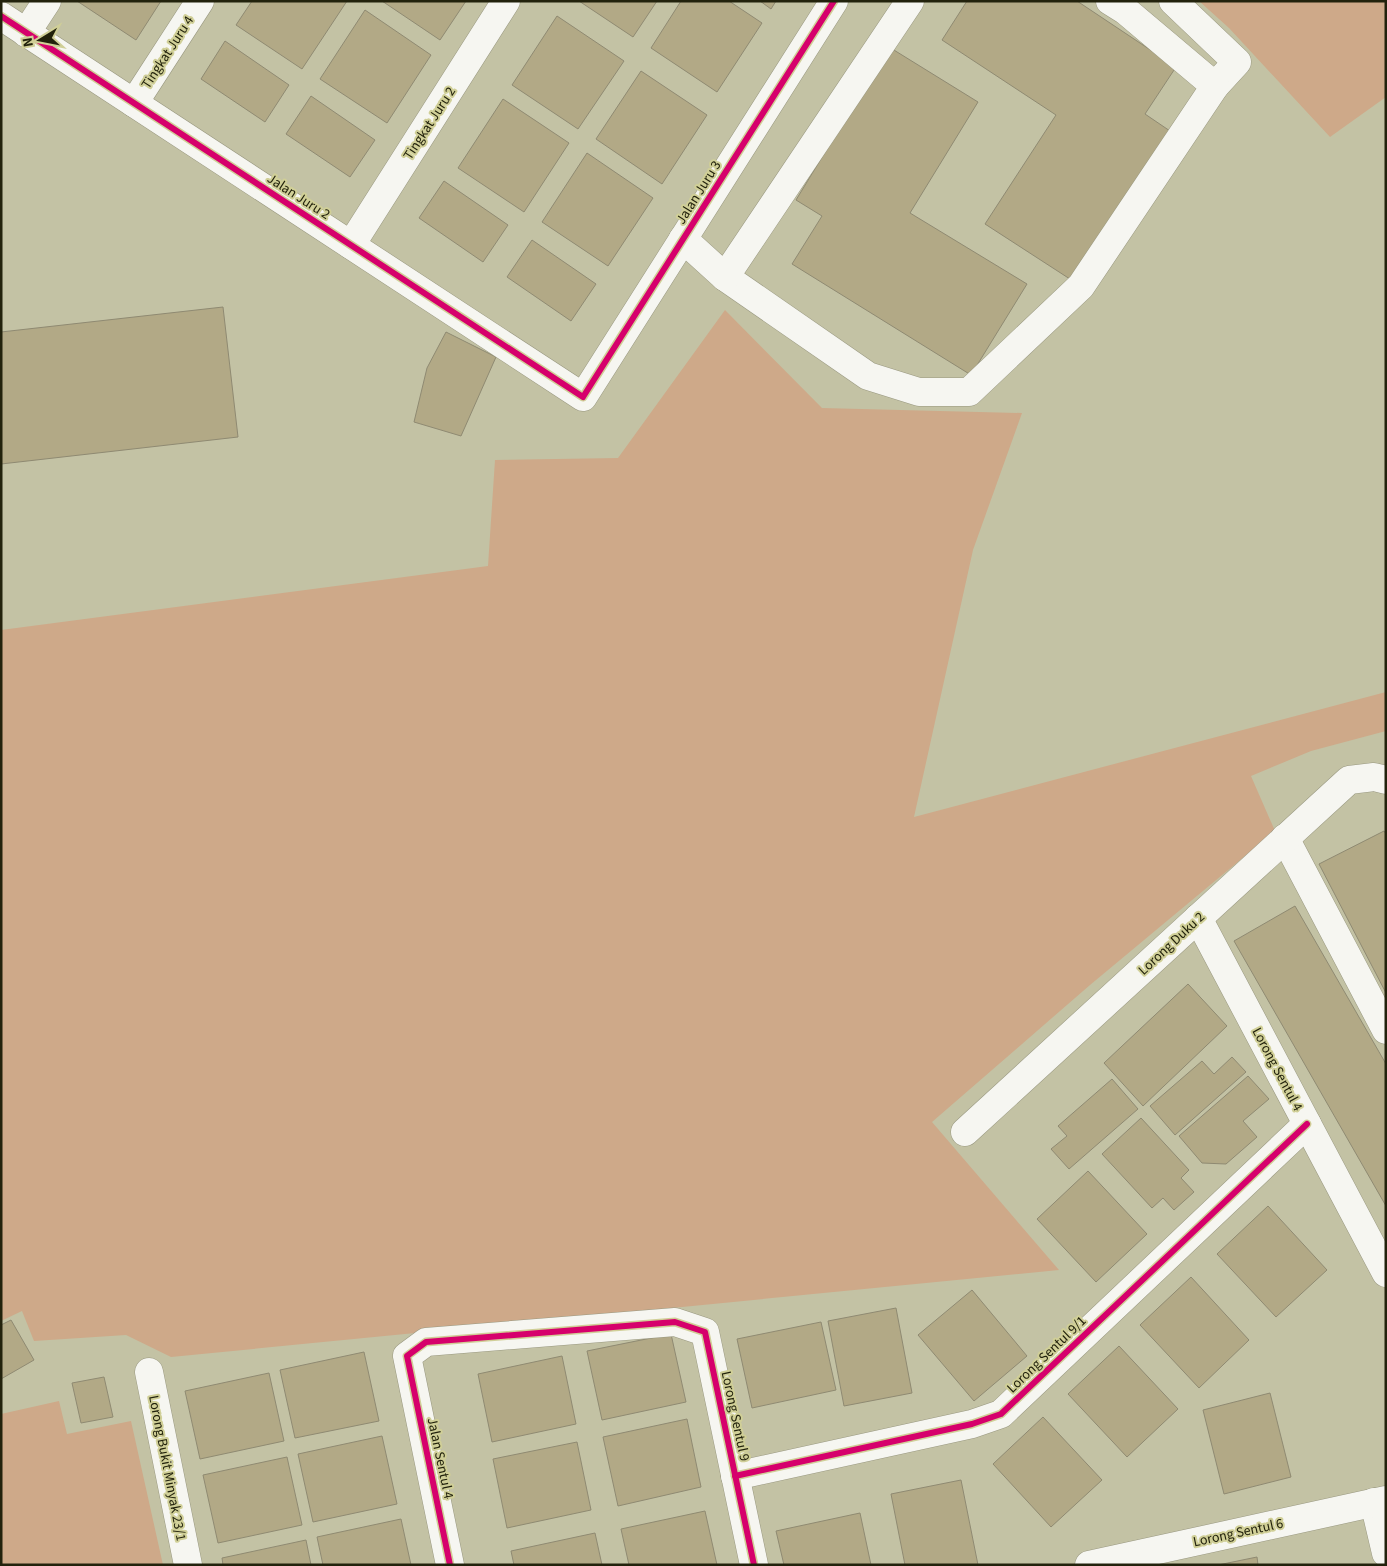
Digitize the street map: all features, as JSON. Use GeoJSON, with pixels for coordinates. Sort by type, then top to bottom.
{"type":"FeatureCollection","features":[{"type":"Feature","properties":{"kind":"street"},"geometry":{"type":"LineString","coordinates":[[26,33],[47,1]]}},
{"type":"Feature","properties":{"kind":"street","name":"Tingkat Juru 4"},"geometry":{"type":"LineString","coordinates":[[134,103],[200,1]]}},
{"type":"Feature","properties":{"kind":"street","name":"Tingkat Juru 2"},"geometry":{"type":"LineString","coordinates":[[351,245],[506,1]]}},
{"type":"Feature","properties":{"kind":"street","name":"Jalan Juru 3"},"geometry":{"type":"LineString","coordinates":[[583,396],[834,1]]}},
{"type":"Feature","properties":{"kind":"street"},"geometry":{"type":"LineString","coordinates":[[725,277],[910,1]]}},
{"type":"Feature","properties":{"kind":"street"},"geometry":{"type":"LineString","coordinates":[[1110,1],[1126,11],[1215,86]]}},
{"type":"Feature","properties":{"kind":"street"},"geometry":{"type":"LineString","coordinates":[[683,239],[725,277],[868,376],[919,392],[969,392],[1081,286],[1215,86],[1237,62],[1173,1]]}},
{"type":"Feature","properties":{"kind":"street","name":"Jalan Juru 2"},"geometry":{"type":"LineString","coordinates":[[1,16],[583,396]]}},
{"type":"Feature","properties":{"kind":"street","name":"Lorong Duku 2"},"geometry":{"type":"LineString","coordinates":[[966,1132],[1349,780],[1374,776],[1386,780]]}},
{"type":"Feature","properties":{"kind":"street"},"geometry":{"type":"LineString","coordinates":[[1285,838],[1386,1030]]}},
{"type":"Feature","properties":{"kind":"street","name":"Lorong Sentul 4"},"geometry":{"type":"LineString","coordinates":[[1198,918],[1385,1268]]}},
{"type":"Feature","properties":{"kind":"street","name":"Lorong Sentul 9/1"},"geometry":{"type":"LineString","coordinates":[[735,1476],[972,1424],[1001,1414],[1307,1124]]}},
{"type":"Feature","properties":{"kind":"street","name":"Jalan Sentul 4"},"geometry":{"type":"LineString","coordinates":[[450,1565],[407,1356],[426,1342],[456,1339],[675,1322],[705,1332]]}},
{"type":"Feature","properties":{"kind":"street","name":"Lorong Sentul 9"},"geometry":{"type":"LineString","coordinates":[[705,1332],[754,1565]]}},
{"type":"Feature","properties":{"kind":"street","name":"Lorong Bukit Minyak 23/1"},"geometry":{"type":"LineString","coordinates":[[149,1372],[188,1565]]}},
{"type":"Feature","properties":{"kind":"street"},"geometry":{"type":"LineString","coordinates":[[1380,1501],[1386,1553]]}},
{"type":"Feature","properties":{"kind":"street","name":"Lorong Sentul 6"},"geometry":{"type":"LineString","coordinates":[[1089,1565],[1380,1501]]}},
{"type":"Feature","properties":{"kind":"shaded area"},"geometry":{"type":"Polygon","coordinates":[[[1199,1],[1386,1],[1386,97],[1330,137],[1229,28],[1199,1]]]}},
{"type":"Feature","properties":{"kind":"shaded area"},"geometry":{"type":"Polygon","coordinates":[[[725,310],[822,408],[1022,413],[973,550],[914,817],[1386,692],[1386,731],[1311,751],[1251,776],[1275,831],[1090,985],[932,1122],[1059,1270],[171,1357],[126,1335],[34,1341],[22,1311],[1,1321],[1,630],[488,566],[495,460],[618,458],[725,310]]]}},
{"type":"Feature","properties":{"kind":"shaded area"},"geometry":{"type":"Polygon","coordinates":[[[59,1401],[67,1434],[131,1421],[163,1565],[1,1565],[1,1414],[59,1401]]]}},
{"type":"Feature","properties":{"kind":"building"},"geometry":{"type":"Polygon","coordinates":[[[77,1],[161,1],[136,40],[77,1]]]}},
{"type":"Feature","properties":{"kind":"building"},"geometry":{"type":"Polygon","coordinates":[[[252,1],[347,1],[302,69],[236,25],[252,1]]]}},
{"type":"Feature","properties":{"kind":"building"},"geometry":{"type":"Polygon","coordinates":[[[382,1],[466,1],[440,40],[382,1]]]}},
{"type":"Feature","properties":{"kind":"building"},"geometry":{"type":"Polygon","coordinates":[[[579,1],[657,1],[633,37],[579,1]]]}},
{"type":"Feature","properties":{"kind":"building"},"geometry":{"type":"Polygon","coordinates":[[[681,1],[729,1],[762,23],[717,92],[651,48],[681,1]]]}},
{"type":"Feature","properties":{"kind":"building"},"geometry":{"type":"Polygon","coordinates":[[[760,1],[776,1],[771,9],[760,1]]]}},
{"type":"Feature","properties":{"kind":"building"},"geometry":{"type":"Polygon","coordinates":[[[967,1],[1077,1],[1176,67],[1145,114],[1170,131],[1073,281],[985,224],[1056,115],[942,40],[967,1]]]}},
{"type":"Feature","properties":{"kind":"building"},"geometry":{"type":"Polygon","coordinates":[[[365,10],[431,55],[387,123],[320,79],[365,10]]]}},
{"type":"Feature","properties":{"kind":"building"},"geometry":{"type":"Polygon","coordinates":[[[557,16],[624,61],[578,129],[512,85],[557,16]]]}},
{"type":"Feature","properties":{"kind":"building"},"geometry":{"type":"Polygon","coordinates":[[[225,41],[289,85],[265,122],[201,79],[225,41]]]}},
{"type":"Feature","properties":{"kind":"building"},"geometry":{"type":"Polygon","coordinates":[[[889,47],[978,102],[910,213],[1027,284],[971,375],[792,264],[822,216],[796,200],[889,47]]]}},
{"type":"Feature","properties":{"kind":"building"},"geometry":{"type":"Polygon","coordinates":[[[641,71],[707,115],[662,184],[596,139],[641,71]]]}},
{"type":"Feature","properties":{"kind":"building"},"geometry":{"type":"Polygon","coordinates":[[[311,96],[375,140],[350,177],[286,134],[311,96]]]}},
{"type":"Feature","properties":{"kind":"building"},"geometry":{"type":"Polygon","coordinates":[[[503,99],[569,143],[524,212],[458,168],[503,99]]]}},
{"type":"Feature","properties":{"kind":"building"},"geometry":{"type":"Polygon","coordinates":[[[587,153],[653,198],[608,266],[542,222],[587,153]]]}},
{"type":"Feature","properties":{"kind":"building"},"geometry":{"type":"Polygon","coordinates":[[[444,181],[508,225],[483,262],[419,218],[444,181]]]}},
{"type":"Feature","properties":{"kind":"building"},"geometry":{"type":"Polygon","coordinates":[[[532,240],[596,284],[571,321],[507,277],[532,240]]]}},
{"type":"Feature","properties":{"kind":"building"},"geometry":{"type":"Polygon","coordinates":[[[223,307],[238,437],[1,464],[1,332],[223,307]]]}},
{"type":"Feature","properties":{"kind":"building"},"geometry":{"type":"Polygon","coordinates":[[[446,332],[496,357],[461,436],[414,422],[427,368],[446,332]]]}},
{"type":"Feature","properties":{"kind":"building"},"geometry":{"type":"Polygon","coordinates":[[[1384,831],[1386,834],[1386,993],[1319,864],[1384,831]]]}},
{"type":"Feature","properties":{"kind":"building"},"geometry":{"type":"Polygon","coordinates":[[[1295,906],[1386,1064],[1386,1206],[1234,941],[1295,906]]]}},
{"type":"Feature","properties":{"kind":"building"},"geometry":{"type":"Polygon","coordinates":[[[1188,984],[1227,1026],[1143,1106],[1104,1063],[1188,984]]]}},
{"type":"Feature","properties":{"kind":"building"},"geometry":{"type":"Polygon","coordinates":[[[1232,1057],[1246,1072],[1175,1135],[1150,1106],[1202,1061],[1214,1074],[1232,1057]]]}},
{"type":"Feature","properties":{"kind":"building"},"geometry":{"type":"Polygon","coordinates":[[[1248,1076],[1269,1099],[1243,1121],[1257,1137],[1226,1164],[1202,1163],[1179,1136],[1248,1076]]]}},
{"type":"Feature","properties":{"kind":"building"},"geometry":{"type":"Polygon","coordinates":[[[1112,1079],[1138,1109],[1069,1169],[1051,1149],[1067,1136],[1058,1126],[1112,1079]]]}},
{"type":"Feature","properties":{"kind":"building"},"geometry":{"type":"Polygon","coordinates":[[[1141,1118],[1189,1170],[1181,1178],[1194,1192],[1174,1210],[1163,1198],[1152,1208],[1102,1154],[1141,1118]]]}},
{"type":"Feature","properties":{"kind":"building"},"geometry":{"type":"Polygon","coordinates":[[[1088,1171],[1147,1234],[1096,1282],[1037,1219],[1088,1171]]]}},
{"type":"Feature","properties":{"kind":"building"},"geometry":{"type":"Polygon","coordinates":[[[1268,1206],[1327,1270],[1276,1317],[1217,1254],[1268,1206]]]}},
{"type":"Feature","properties":{"kind":"building"},"geometry":{"type":"Polygon","coordinates":[[[1191,1277],[1249,1340],[1199,1388],[1140,1325],[1191,1277]]]}},
{"type":"Feature","properties":{"kind":"building"},"geometry":{"type":"Polygon","coordinates":[[[972,1290],[1027,1356],[974,1401],[918,1335],[972,1290]]]}},
{"type":"Feature","properties":{"kind":"building"},"geometry":{"type":"Polygon","coordinates":[[[896,1308],[912,1393],[844,1406],[828,1321],[896,1308]]]}},
{"type":"Feature","properties":{"kind":"building"},"geometry":{"type":"Polygon","coordinates":[[[11,1320],[34,1360],[1,1379],[1,1325],[11,1320]]]}},
{"type":"Feature","properties":{"kind":"building"},"geometry":{"type":"Polygon","coordinates":[[[821,1322],[836,1390],[752,1408],[737,1339],[821,1322]]]}},
{"type":"Feature","properties":{"kind":"building"},"geometry":{"type":"Polygon","coordinates":[[[671,1334],[686,1402],[602,1420],[587,1351],[671,1334]]]}},
{"type":"Feature","properties":{"kind":"building"},"geometry":{"type":"Polygon","coordinates":[[[1119,1346],[1178,1409],[1127,1457],[1068,1394],[1119,1346]]]}},
{"type":"Feature","properties":{"kind":"building"},"geometry":{"type":"Polygon","coordinates":[[[364,1352],[379,1421],[295,1438],[280,1370],[364,1352]]]}},
{"type":"Feature","properties":{"kind":"building"},"geometry":{"type":"Polygon","coordinates":[[[562,1356],[576,1424],[492,1442],[478,1374],[562,1356]]]}},
{"type":"Feature","properties":{"kind":"building"},"geometry":{"type":"Polygon","coordinates":[[[269,1373],[284,1441],[200,1459],[185,1391],[269,1373]]]}},
{"type":"Feature","properties":{"kind":"building"},"geometry":{"type":"Polygon","coordinates":[[[104,1377],[113,1417],[81,1423],[72,1383],[104,1377]]]}},
{"type":"Feature","properties":{"kind":"building"},"geometry":{"type":"Polygon","coordinates":[[[1270,1393],[1291,1477],[1224,1494],[1203,1410],[1270,1393]]]}},
{"type":"Feature","properties":{"kind":"building"},"geometry":{"type":"Polygon","coordinates":[[[1043,1417],[1102,1480],[1051,1527],[993,1464],[1043,1417]]]}},
{"type":"Feature","properties":{"kind":"building"},"geometry":{"type":"Polygon","coordinates":[[[687,1419],[701,1487],[618,1506],[603,1437],[687,1419]]]}},
{"type":"Feature","properties":{"kind":"building"},"geometry":{"type":"Polygon","coordinates":[[[382,1436],[397,1504],[313,1522],[298,1454],[382,1436]]]}},
{"type":"Feature","properties":{"kind":"building"},"geometry":{"type":"Polygon","coordinates":[[[577,1442],[591,1510],[507,1528],[493,1459],[577,1442]]]}},
{"type":"Feature","properties":{"kind":"building"},"geometry":{"type":"Polygon","coordinates":[[[287,1457],[302,1525],[218,1543],[203,1475],[287,1457]]]}},
{"type":"Feature","properties":{"kind":"building"},"geometry":{"type":"Polygon","coordinates":[[[961,1480],[978,1565],[905,1565],[891,1494],[961,1480]]]}},
{"type":"Feature","properties":{"kind":"building"},"geometry":{"type":"Polygon","coordinates":[[[705,1511],[717,1565],[629,1565],[621,1529],[705,1511]]]}},
{"type":"Feature","properties":{"kind":"building"},"geometry":{"type":"Polygon","coordinates":[[[860,1513],[871,1565],[784,1565],[776,1531],[860,1513]]]}},
{"type":"Feature","properties":{"kind":"building"},"geometry":{"type":"Polygon","coordinates":[[[401,1519],[411,1565],[323,1565],[317,1537],[401,1519]]]}},
{"type":"Feature","properties":{"kind":"building"},"geometry":{"type":"Polygon","coordinates":[[[595,1533],[602,1565],[514,1565],[511,1551],[595,1533]]]}},
{"type":"Feature","properties":{"kind":"building"},"geometry":{"type":"Polygon","coordinates":[[[306,1540],[311,1565],[223,1565],[222,1558],[306,1540]]]}},
{"type":"Feature","properties":{"kind":"building"},"geometry":{"type":"Polygon","coordinates":[[[1257,1557],[1258,1565],[1218,1565],[1257,1557]]]}},
{"type":"Feature","properties":{"kind":"cycle path"},"geometry":{"type":"LineString","coordinates":[[1,16],[583,397],[834,1]]}},
{"type":"Feature","properties":{"kind":"cycle path"},"geometry":{"type":"LineString","coordinates":[[735,1476],[972,1424],[1001,1414],[1307,1124]]}},
{"type":"Feature","properties":{"kind":"cycle path"},"geometry":{"type":"LineString","coordinates":[[450,1565],[407,1356],[426,1342],[675,1322],[705,1332],[754,1565]]}}]}
